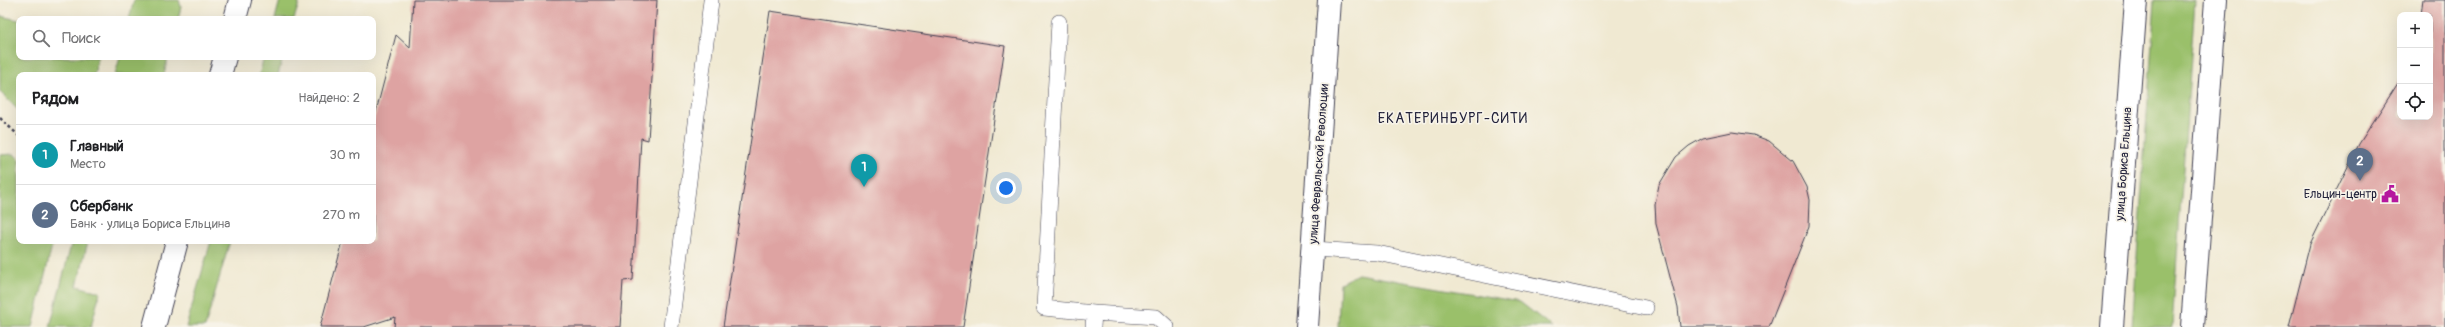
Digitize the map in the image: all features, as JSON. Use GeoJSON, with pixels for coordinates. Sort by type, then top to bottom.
{"type":"FeatureCollection","features":[{"type":"Feature","properties":{"kind":"street"},"geometry":{"type":"LineString","coordinates":[[236,16],[240,0]]}},
{"type":"Feature","properties":{"kind":"street","name":"улица Февральской Революции"},"geometry":{"type":"LineString","coordinates":[[1307,327],[1329,0]]}},
{"type":"Feature","properties":{"kind":"street","name":"улица Бориса Ельцина"},"geometry":{"type":"LineString","coordinates":[[2112,327],[2136,0]]}},
{"type":"Feature","properties":{"kind":"street"},"geometry":{"type":"LineString","coordinates":[[2192,327],[2216,0]]}},
{"type":"Feature","properties":{"kind":"street"},"geometry":{"type":"LineString","coordinates":[[221,72],[224,60]]}},
{"type":"Feature","properties":{"kind":"street"},"geometry":{"type":"LineString","coordinates":[[154,327],[176,244]]}},
{"type":"Feature","properties":{"kind":"lane"},"geometry":{"type":"LineString","coordinates":[[671,327],[711,1]]}},
{"type":"Feature","properties":{"kind":"lane"},"geometry":{"type":"LineString","coordinates":[[1059,22],[1044,308],[1093,320],[1156,317],[1167,327]]}},
{"type":"Feature","properties":{"kind":"lane"},"geometry":{"type":"LineString","coordinates":[[1313,249],[1376,253],[1646,308]]}},
{"type":"Feature","properties":{"kind":"path"},"geometry":{"type":"LineString","coordinates":[[0,118],[16,133]]}},
{"type":"Feature","properties":{"kind":"green space"},"geometry":{"type":"Polygon","coordinates":[[[134,0],[179,0],[181,7],[179,16],[130,16],[134,0]]]}},
{"type":"Feature","properties":{"kind":"green space"},"geometry":{"type":"Polygon","coordinates":[[[280,0],[300,0],[295,16],[276,16],[280,0]]]}},
{"type":"Feature","properties":{"kind":"green space"},"geometry":{"type":"Polygon","coordinates":[[[2155,0],[2195,0],[2172,327],[2132,327],[2155,0]]]}},
{"type":"Feature","properties":{"kind":"green space"},"geometry":{"type":"Polygon","coordinates":[[[0,16],[16,19],[16,60],[97,60],[95,72],[16,72],[16,108],[0,92],[0,16]]]}},
{"type":"Feature","properties":{"kind":"green space"},"geometry":{"type":"Polygon","coordinates":[[[119,60],[167,60],[165,72],[116,72],[119,60]]]}},
{"type":"Feature","properties":{"kind":"green space"},"geometry":{"type":"Polygon","coordinates":[[[263,60],[282,60],[279,72],[260,72],[263,60]]]}},
{"type":"Feature","properties":{"kind":"green space"},"geometry":{"type":"Polygon","coordinates":[[[14,154],[16,156],[16,244],[52,244],[33,327],[0,327],[0,155],[14,154]]]}},
{"type":"Feature","properties":{"kind":"green space"},"geometry":{"type":"Polygon","coordinates":[[[71,244],[87,244],[77,286],[100,292],[91,327],[50,327],[71,244]]]}},
{"type":"Feature","properties":{"kind":"green space"},"geometry":{"type":"Polygon","coordinates":[[[210,244],[229,244],[205,327],[186,327],[210,244]]]}},
{"type":"Feature","properties":{"kind":"green space"},"geometry":{"type":"Polygon","coordinates":[[[1358,274],[1520,302],[1552,327],[1338,327],[1340,283],[1358,274]]]}},
{"type":"Feature","properties":{"kind":"building"},"geometry":{"type":"Polygon","coordinates":[[[413,0],[657,0],[648,140],[641,138],[633,280],[623,281],[620,327],[394,327],[395,317],[364,327],[320,327],[342,244],[376,244],[376,112],[396,35],[410,48],[413,0]]]}},
{"type":"Feature","properties":{"kind":"building","name":"Ельцин-центр"},"geometry":{"type":"Polygon","coordinates":[[[2423,0],[2445,0],[2445,327],[2289,327],[2310,244],[2359,144],[2397,85],[2397,120],[2433,120],[2433,12],[2421,12],[2423,0]]]}},
{"type":"Feature","properties":{"kind":"building"},"geometry":{"type":"Polygon","coordinates":[[[770,11],[1005,46],[963,327],[723,327],[770,11]]]}},
{"type":"Feature","properties":{"kind":"building"},"geometry":{"type":"Polygon","coordinates":[[[1732,132],[1753,135],[1769,141],[1793,161],[1807,187],[1810,200],[1809,226],[1769,327],[1680,327],[1678,307],[1656,224],[1655,204],[1659,185],[1676,157],[1689,146],[1703,138],[1732,132]]]}},
{"type":"Feature","properties":{"kind":"place","name":"Сбербанк"},"geometry":{"type":"Point","coordinates":[2360,181]}},
{"type":"Feature","properties":{"kind":"place","name":"Главный"},"geometry":{"type":"Point","coordinates":[864,187]}},
{"type":"Feature","properties":{"kind":"place","name":"Ельцин-центр"},"geometry":{"type":"Point","coordinates":[2390,194]}},
{"type":"Feature","properties":{"kind":"district","name":"ЕКАТЕРИНБУРГ-СИТИ"},"geometry":{"type":"Point","coordinates":[1453,118]}}]}
